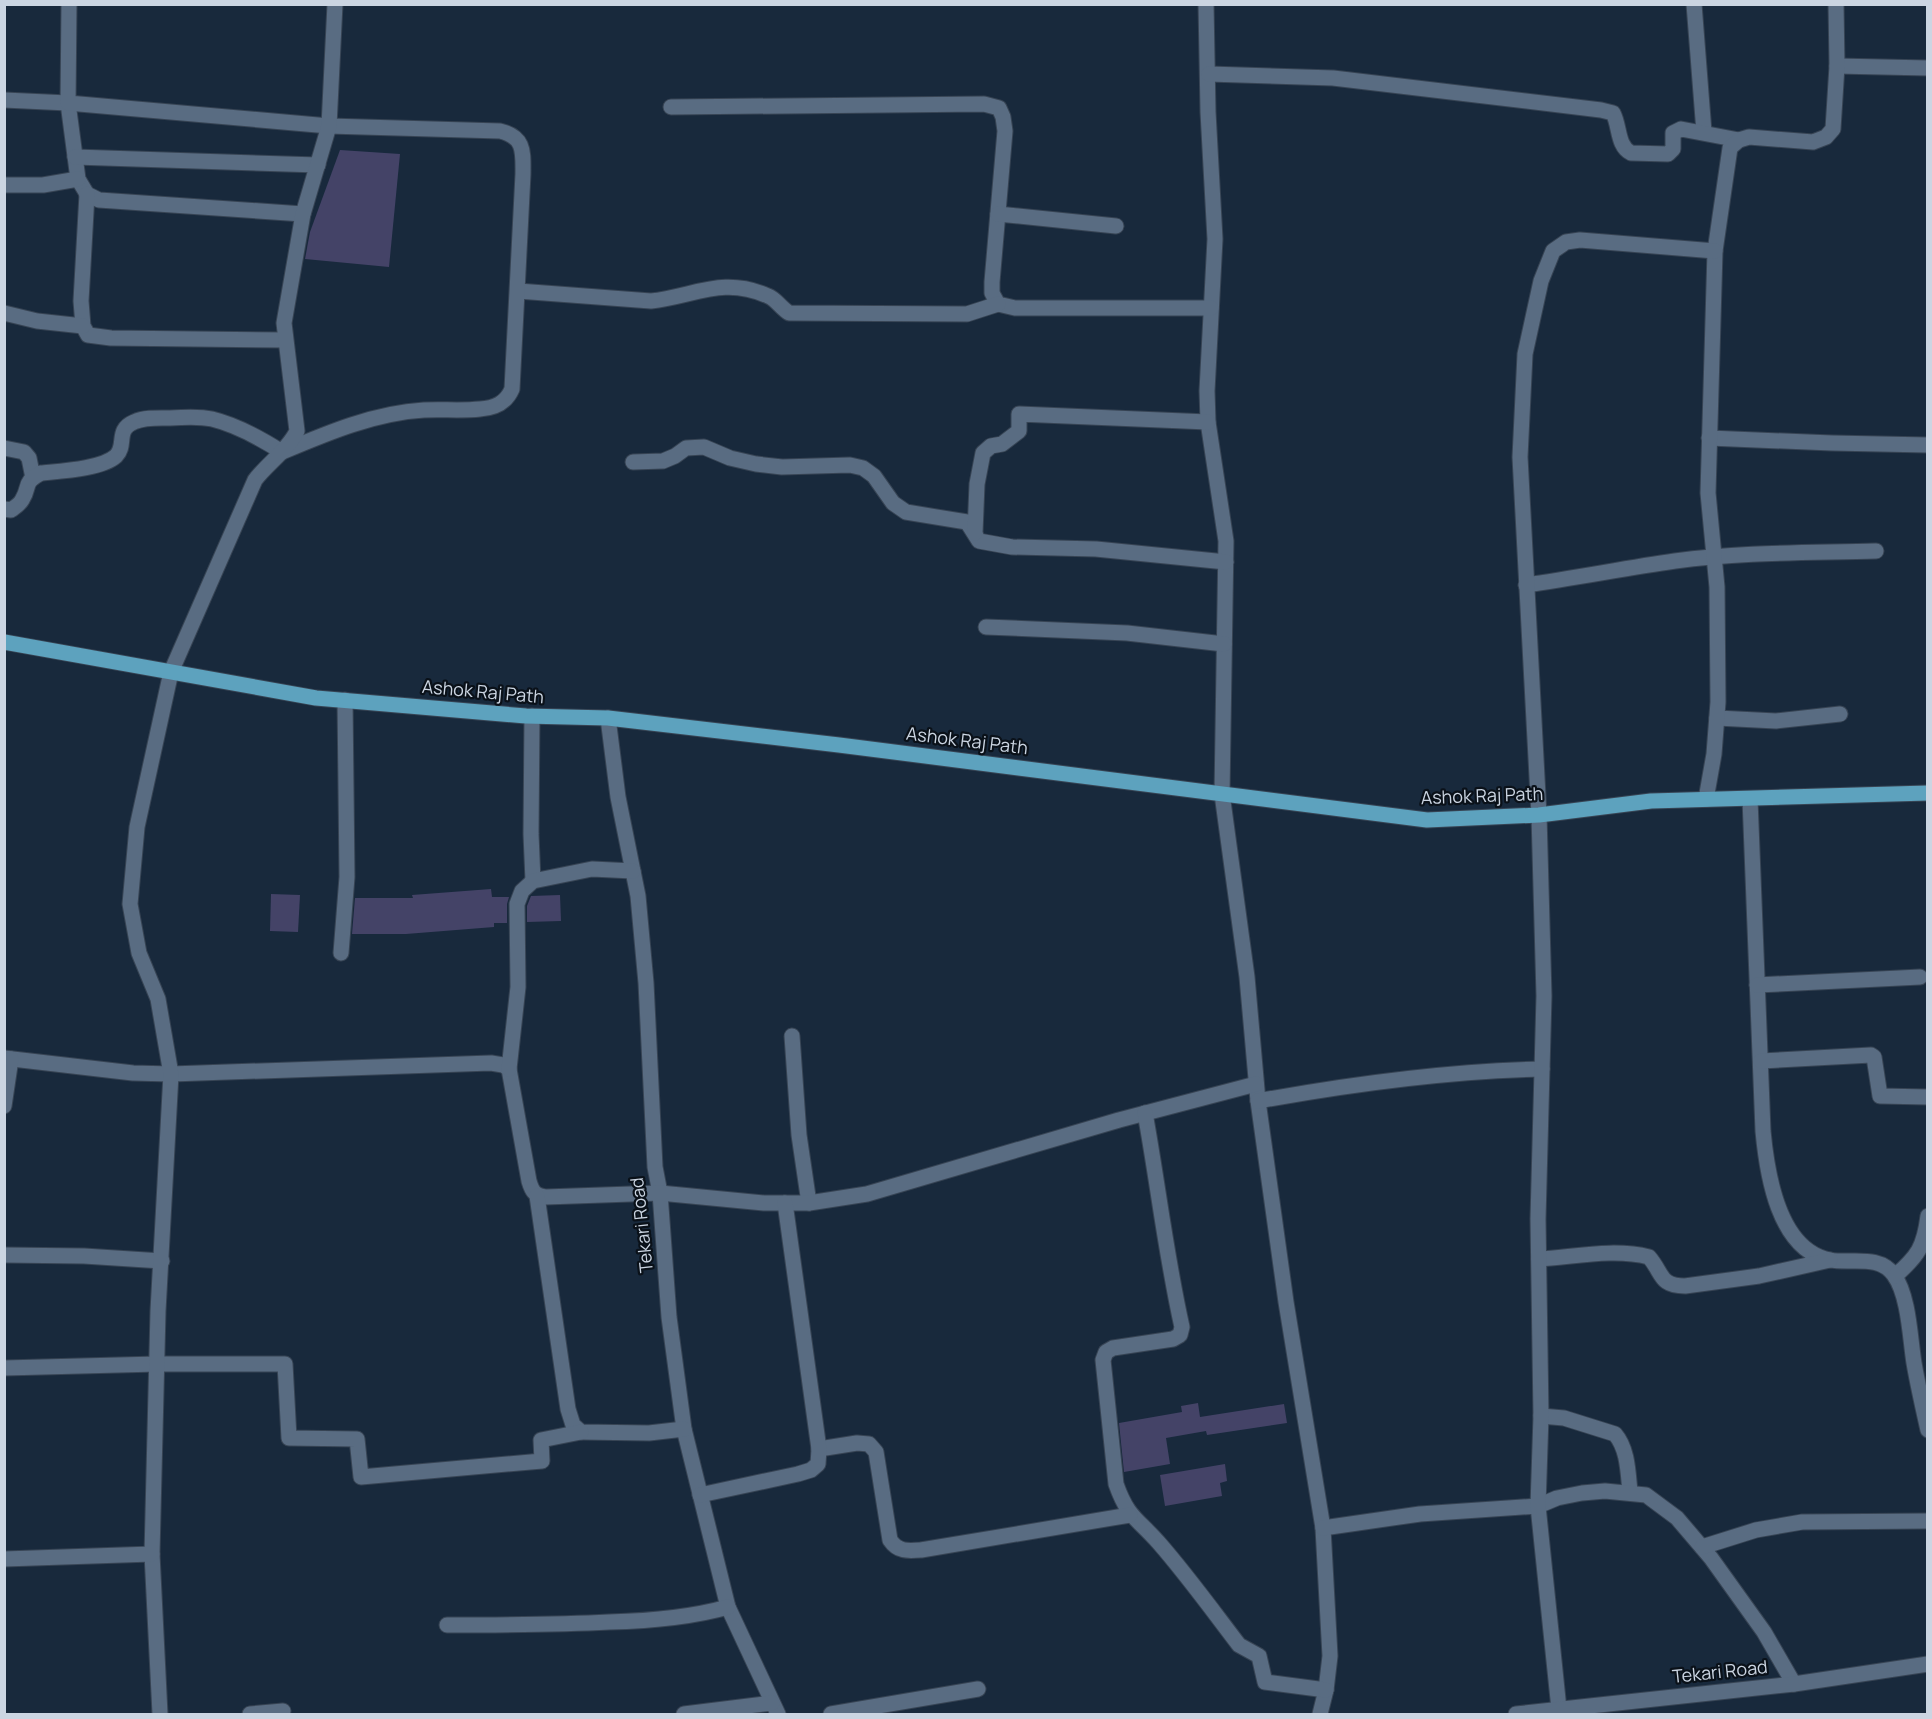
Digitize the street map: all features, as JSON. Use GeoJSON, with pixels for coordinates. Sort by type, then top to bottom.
{"type":"FeatureCollection","features":[{"type":"Feature","properties":{"kind":"main road","name":"Ashok Raj Path"},"geometry":{"type":"LineString","coordinates":[[4,642],[316,698],[532,716],[608,718],[1427,820],[1539,815],[1651,801],[1928,793]]}},
{"type":"Feature","properties":{"kind":"street"},"geometry":{"type":"LineString","coordinates":[[69,4],[68,102],[78,179],[87,194],[99,200],[303,214]]}},
{"type":"Feature","properties":{"kind":"street"},"geometry":{"type":"LineString","coordinates":[[160,1714],[152,1554],[158,1311],[171,1074],[158,999],[139,953],[130,904],[137,827],[171,672],[255,480],[265,466],[292,442],[297,431],[284,323],[303,214],[329,126],[335,4]]}},
{"type":"Feature","properties":{"kind":"street"},"geometry":{"type":"LineString","coordinates":[[1206,4],[1208,112],[1215,239],[1208,369],[1208,422],[1226,541],[1222,794],[1246,977],[1258,1101],[1286,1302],[1323,1528],[1330,1656],[1326,1690],[1320,1714]]}},
{"type":"Feature","properties":{"kind":"street"},"geometry":{"type":"LineString","coordinates":[[1694,4],[1704,132]]}},
{"type":"Feature","properties":{"kind":"street"},"geometry":{"type":"LineString","coordinates":[[1209,74],[1333,78],[1601,110],[1613,113],[1622,144],[1631,153],[1668,154],[1673,149],[1673,133],[1677,130],[1704,132],[1739,140],[1759,137],[1813,142],[1827,137],[1833,129],[1837,66],[1836,4]]}},
{"type":"Feature","properties":{"kind":"street"},"geometry":{"type":"LineString","coordinates":[[1837,66],[1928,68]]}},
{"type":"Feature","properties":{"kind":"street"},"geometry":{"type":"LineString","coordinates":[[4,100],[68,102],[329,126],[500,131],[518,139],[523,153],[523,164],[512,388],[508,399],[480,410],[422,410],[364,421],[325,433],[282,452]]}},
{"type":"Feature","properties":{"kind":"street"},"geometry":{"type":"LineString","coordinates":[[671,107],[984,104],[999,108],[1005,131],[992,282],[992,293],[998,304]]}},
{"type":"Feature","properties":{"kind":"street"},"geometry":{"type":"LineString","coordinates":[[1706,799],[1714,754],[1717,718],[1718,624],[1715,557],[1708,493],[1715,250],[1730,148],[1739,140]]}},
{"type":"Feature","properties":{"kind":"street"},"geometry":{"type":"LineString","coordinates":[[75,157],[318,165]]}},
{"type":"Feature","properties":{"kind":"street"},"geometry":{"type":"LineString","coordinates":[[4,185],[43,185],[78,179]]}},
{"type":"Feature","properties":{"kind":"street"},"geometry":{"type":"LineString","coordinates":[[87,194],[81,301],[83,326],[88,335],[98,338],[285,340]]}},
{"type":"Feature","properties":{"kind":"street"},"geometry":{"type":"LineString","coordinates":[[998,214],[1116,226]]}},
{"type":"Feature","properties":{"kind":"street"},"geometry":{"type":"LineString","coordinates":[[1559,1709],[1538,1506],[1541,1416],[1539,1259],[1544,996],[1539,815],[1520,457],[1525,354],[1541,281],[1553,251],[1566,242],[1580,240],[1715,250]]}},
{"type":"Feature","properties":{"kind":"street"},"geometry":{"type":"LineString","coordinates":[[518,291],[651,302],[710,287],[725,286],[747,288],[772,297],[780,308],[789,313],[967,314],[998,304],[1015,308],[1211,308]]}},
{"type":"Feature","properties":{"kind":"street"},"geometry":{"type":"LineString","coordinates":[[4,313],[37,321],[83,326]]}},
{"type":"Feature","properties":{"kind":"street"},"geometry":{"type":"LineString","coordinates":[[975,533],[977,484],[983,453],[991,446],[1002,444],[1019,431],[1019,414],[1208,422]]}},
{"type":"Feature","properties":{"kind":"street"},"geometry":{"type":"LineString","coordinates":[[4,509],[11,510],[22,502],[26,485],[41,473],[104,463],[116,456],[121,450],[124,428],[143,419],[186,417],[211,419],[243,429],[282,452]]}},
{"type":"Feature","properties":{"kind":"street"},"geometry":{"type":"LineString","coordinates":[[1709,438],[1928,445]]}},
{"type":"Feature","properties":{"kind":"street"},"geometry":{"type":"LineString","coordinates":[[633,462],[663,461],[686,448],[704,447],[730,458],[756,464],[782,467],[850,465],[863,468],[874,476],[893,504],[906,512],[967,522],[979,542],[993,545],[1096,549],[1226,562]]}},
{"type":"Feature","properties":{"kind":"street"},"geometry":{"type":"LineString","coordinates":[[4,448],[24,452],[29,458],[33,478]]}},
{"type":"Feature","properties":{"kind":"street"},"geometry":{"type":"LineString","coordinates":[[1526,585],[1675,561],[1715,557],[1876,551]]}},
{"type":"Feature","properties":{"kind":"street"},"geometry":{"type":"LineString","coordinates":[[986,627],[1127,633],[1224,644]]}},
{"type":"Feature","properties":{"kind":"street"},"geometry":{"type":"LineString","coordinates":[[341,953],[347,877],[345,700]]}},
{"type":"Feature","properties":{"kind":"street"},"geometry":{"type":"LineString","coordinates":[[1717,718],[1776,721],[1840,714]]}},
{"type":"Feature","properties":{"kind":"street"},"geometry":{"type":"LineString","coordinates":[[532,716],[533,881]]}},
{"type":"Feature","properties":{"kind":"street","name":"Tekari Road"},"geometry":{"type":"LineString","coordinates":[[608,718],[618,797],[638,896],[646,982],[655,1160],[660,1193],[669,1317],[684,1429],[728,1607],[775,1709]]}},
{"type":"Feature","properties":{"kind":"street"},"geometry":{"type":"LineString","coordinates":[[1750,799],[1757,985],[1769,1182],[1776,1203],[1799,1243],[1812,1254],[1830,1260]]}},
{"type":"Feature","properties":{"kind":"street"},"geometry":{"type":"LineString","coordinates":[[581,1432],[573,1425],[568,1409],[537,1196],[532,1191],[509,1069],[518,987],[518,897],[533,881],[592,869],[633,871]]}},
{"type":"Feature","properties":{"kind":"street"},"geometry":{"type":"LineString","coordinates":[[1757,985],[1920,977]]}},
{"type":"Feature","properties":{"kind":"street"},"geometry":{"type":"LineString","coordinates":[[792,1036],[808,1203]]}},
{"type":"Feature","properties":{"kind":"street"},"geometry":{"type":"LineString","coordinates":[[1761,1062],[1871,1055],[1874,1057],[1880,1096],[1886,1098],[1928,1097]]}},
{"type":"Feature","properties":{"kind":"street"},"geometry":{"type":"LineString","coordinates":[[4,1106],[8,1058],[133,1074],[491,1063],[503,1065],[509,1069]]}},
{"type":"Feature","properties":{"kind":"street"},"geometry":{"type":"LineString","coordinates":[[1258,1101],[1446,1075],[1542,1069]]}},
{"type":"Feature","properties":{"kind":"street"},"geometry":{"type":"LineString","coordinates":[[537,1196],[660,1193],[764,1203],[808,1203],[867,1194],[1145,1113],[1256,1084]]}},
{"type":"Feature","properties":{"kind":"street"},"geometry":{"type":"LineString","coordinates":[[1145,1113],[1161,1203],[1168,1261],[1182,1327],[1180,1335],[1173,1339],[1113,1348],[1107,1352],[1103,1360],[1116,1484],[1130,1515],[1158,1542],[1239,1645],[1259,1656],[1265,1682],[1326,1690]]}},
{"type":"Feature","properties":{"kind":"street"},"geometry":{"type":"LineString","coordinates":[[700,1495],[811,1470],[818,1464],[819,1449],[784,1203]]}},
{"type":"Feature","properties":{"kind":"street"},"geometry":{"type":"LineString","coordinates":[[1895,1276],[1918,1253],[1923,1244],[1928,1216]]}},
{"type":"Feature","properties":{"kind":"street"},"geometry":{"type":"LineString","coordinates":[[1539,1259],[1622,1253],[1639,1255],[1649,1257],[1666,1283],[1674,1286],[1759,1276],[1830,1260],[1874,1261],[1887,1266],[1895,1276],[1921,1362],[1928,1430]]}},
{"type":"Feature","properties":{"kind":"street"},"geometry":{"type":"LineString","coordinates":[[4,1255],[84,1256],[162,1261]]}},
{"type":"Feature","properties":{"kind":"street"},"geometry":{"type":"LineString","coordinates":[[4,1368],[285,1364],[289,1438],[357,1438],[361,1477],[542,1461],[541,1440],[581,1432],[649,1433],[684,1429]]}},
{"type":"Feature","properties":{"kind":"street"},"geometry":{"type":"LineString","coordinates":[[1541,1416],[1564,1418],[1615,1434],[1624,1451],[1630,1492]]}},
{"type":"Feature","properties":{"kind":"street"},"geometry":{"type":"LineString","coordinates":[[819,1449],[857,1443],[869,1444],[876,1452],[890,1540],[902,1551],[933,1549],[1130,1515]]}},
{"type":"Feature","properties":{"kind":"street"},"geometry":{"type":"LineString","coordinates":[[1323,1528],[1420,1514],[1538,1506],[1557,1498],[1582,1493],[1605,1491],[1646,1495],[1677,1518],[1702,1547],[1764,1632],[1794,1684]]}},
{"type":"Feature","properties":{"kind":"street"},"geometry":{"type":"LineString","coordinates":[[1702,1547],[1756,1530],[1802,1522],[1928,1521]]}},
{"type":"Feature","properties":{"kind":"street"},"geometry":{"type":"LineString","coordinates":[[4,1559],[152,1554]]}},
{"type":"Feature","properties":{"kind":"street"},"geometry":{"type":"LineString","coordinates":[[447,1625],[561,1625],[656,1620],[700,1615],[728,1607]]}},
{"type":"Feature","properties":{"kind":"street","name":"Tekari Road"},"geometry":{"type":"LineString","coordinates":[[1516,1714],[1794,1684],[1928,1664]]}},
{"type":"Feature","properties":{"kind":"street"},"geometry":{"type":"LineString","coordinates":[[831,1714],[978,1689]]}},
{"type":"Feature","properties":{"kind":"street"},"geometry":{"type":"LineString","coordinates":[[684,1714],[775,1709]]}},
{"type":"Feature","properties":{"kind":"street"},"geometry":{"type":"LineString","coordinates":[[250,1714],[283,1711]]}},
{"type":"Feature","properties":{"kind":"building"},"geometry":{"type":"Polygon","coordinates":[[[340,150],[400,154],[389,267],[305,259],[310,232],[340,150]]]}},
{"type":"Feature","properties":{"kind":"building"},"geometry":{"type":"Polygon","coordinates":[[[491,889],[492,897],[509,897],[507,923],[494,923],[494,927],[406,934],[352,934],[355,898],[413,898],[412,895],[491,889]]]}},
{"type":"Feature","properties":{"kind":"building"},"geometry":{"type":"Polygon","coordinates":[[[271,894],[300,895],[298,932],[270,931],[271,894]]]}},
{"type":"Feature","properties":{"kind":"building"},"geometry":{"type":"Polygon","coordinates":[[[560,895],[561,921],[527,922],[527,906],[531,896],[560,895]]]}},
{"type":"Feature","properties":{"kind":"building"},"geometry":{"type":"Polygon","coordinates":[[[1198,1403],[1200,1417],[1284,1404],[1287,1423],[1207,1435],[1206,1431],[1166,1438],[1170,1464],[1124,1472],[1119,1423],[1182,1412],[1181,1406],[1198,1403]]]}},
{"type":"Feature","properties":{"kind":"building"},"geometry":{"type":"Polygon","coordinates":[[[1225,1464],[1227,1481],[1220,1483],[1222,1496],[1165,1506],[1160,1475],[1225,1464]]]}}]}
